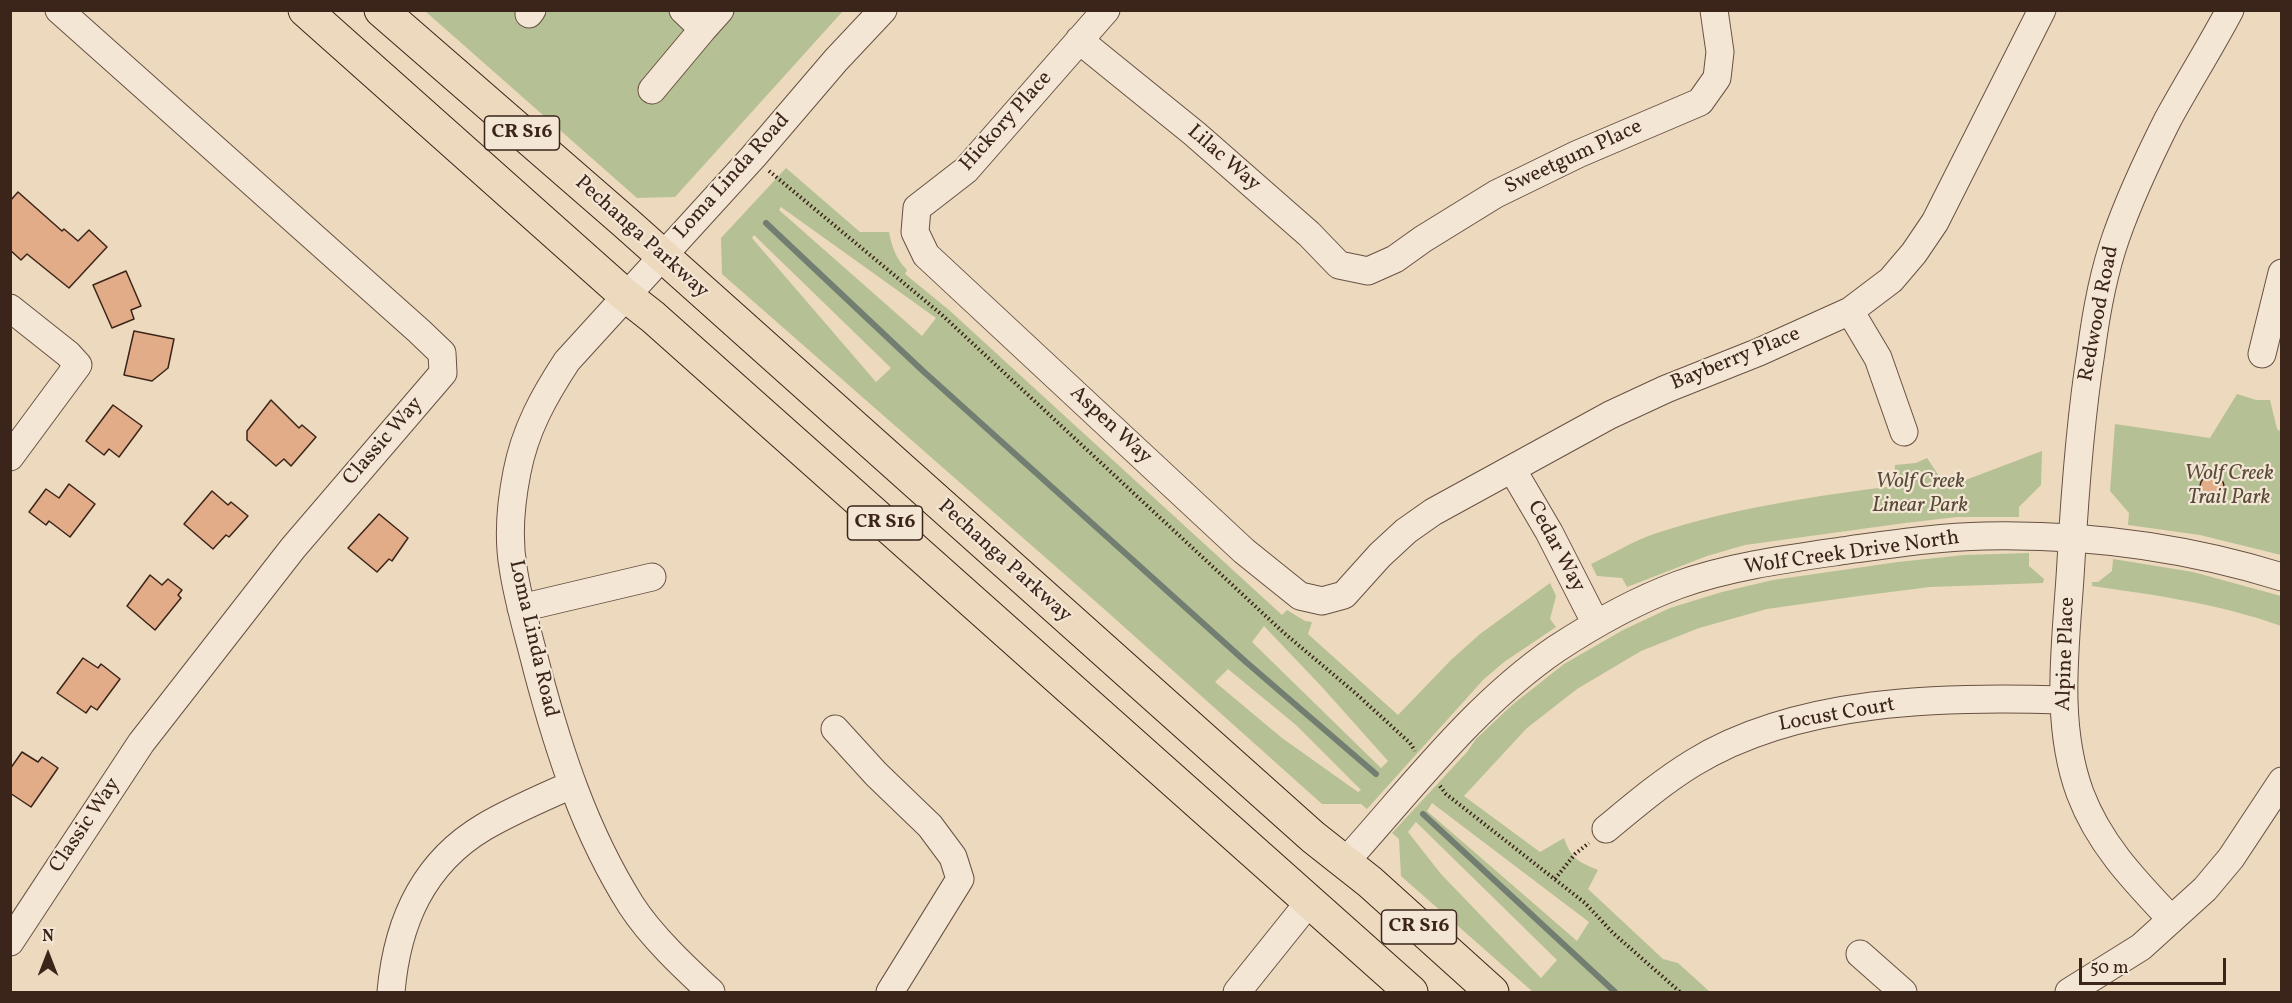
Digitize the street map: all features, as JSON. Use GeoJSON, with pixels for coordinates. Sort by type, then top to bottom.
{"type":"FeatureCollection","features":[{"type":"Feature","properties":{"kind":"main road","name":"CR S16"},"geometry":{"type":"LineString","coordinates":[[305,10],[1411,993]]}},
{"type":"Feature","properties":{"kind":"main road","name":"Pechanga Parkway"},"geometry":{"type":"LineString","coordinates":[[381,10],[662,255],[1312,837],[1345,862],[1492,993]]}},
{"type":"Feature","properties":{"kind":"main road"},"geometry":{"type":"LineString","coordinates":[[1310,901],[1345,862]]}},
{"type":"Feature","properties":{"kind":"street","name":"Classic Way"},"geometry":{"type":"LineString","coordinates":[[10,942],[141,742],[293,548],[443,373],[441,353],[418,331],[59,10]]}},
{"type":"Feature","properties":{"kind":"street"},"geometry":{"type":"LineString","coordinates":[[652,90],[712,20],[683,10]]}},
{"type":"Feature","properties":{"kind":"street","name":"Loma Linda Road"},"geometry":{"type":"LineString","coordinates":[[711,993],[675,957],[632,907],[600,850],[571,785],[552,727],[512,566],[512,514],[517,472],[528,432],[544,397],[567,361],[883,10]]}},
{"type":"Feature","properties":{"kind":"street","name":"Hickory Place"},"geometry":{"type":"LineString","coordinates":[[915,232],[917,208],[966,170],[1106,10]]}},
{"type":"Feature","properties":{"kind":"street","name":"Sweetgum Place"},"geometry":{"type":"LineString","coordinates":[[1368,271],[1395,259],[1496,194],[1578,154],[1700,102],[1717,78],[1720,52],[1714,10]]}},
{"type":"Feature","properties":{"kind":"street","name":"Bayberry Place"},"geometry":{"type":"LineString","coordinates":[[1322,601],[1344,595],[1380,555],[1406,531],[1433,512],[1610,415],[1850,311],[1891,280],[1914,253],[1935,222],[2042,10]]}},
{"type":"Feature","properties":{"kind":"street","name":"Redwood Road"},"geometry":{"type":"LineString","coordinates":[[2073,537],[2082,406],[2098,302],[2115,240],[2144,168],[2168,120],[2230,10]]}},
{"type":"Feature","properties":{"kind":"street","name":"Lilac Way"},"geometry":{"type":"LineString","coordinates":[[1079,40],[1195,134],[1309,234],[1339,265],[1368,271]]}},
{"type":"Feature","properties":{"kind":"street","name":"Aspen Way"},"geometry":{"type":"LineString","coordinates":[[915,232],[926,255],[1244,551],[1300,596],[1322,601]]}},
{"type":"Feature","properties":{"kind":"street"},"geometry":{"type":"LineString","coordinates":[[2262,354],[2282,273]]}},
{"type":"Feature","properties":{"kind":"street"},"geometry":{"type":"LineString","coordinates":[[10,308],[68,354],[78,365],[10,457]]}},
{"type":"Feature","properties":{"kind":"street"},"geometry":{"type":"LineString","coordinates":[[1850,311],[1878,358],[1904,432]]}},
{"type":"Feature","properties":{"kind":"street","name":"Cedar Way"},"geometry":{"type":"LineString","coordinates":[[1512,469],[1549,532],[1596,624]]}},
{"type":"Feature","properties":{"kind":"street","name":"Wolf Creek Drive North"},"geometry":{"type":"LineString","coordinates":[[1345,862],[1470,720],[1518,678],[1596,624],[1635,603],[1679,585],[1768,564],[1899,544],[1983,536],[2073,537],[2127,542],[2182,551],[2282,576]]}},
{"type":"Feature","properties":{"kind":"street","name":"Alpine Place"},"geometry":{"type":"LineString","coordinates":[[2073,537],[2062,700],[2068,749],[2080,794],[2096,825],[2125,871],[2171,919]]}},
{"type":"Feature","properties":{"kind":"street"},"geometry":{"type":"LineString","coordinates":[[521,608],[652,577]]}},
{"type":"Feature","properties":{"kind":"street","name":"Locust Court"},"geometry":{"type":"LineString","coordinates":[[1605,830],[1658,787],[1694,762],[1738,740],[1771,727],[1816,716],[1909,703],[1956,699],[2062,700]]}},
{"type":"Feature","properties":{"kind":"street"},"geometry":{"type":"LineString","coordinates":[[835,729],[876,774],[930,826],[953,857],[960,879],[890,993]]}},
{"type":"Feature","properties":{"kind":"street"},"geometry":{"type":"LineString","coordinates":[[2069,993],[2141,947],[2205,889],[2231,858],[2282,781]]}},
{"type":"Feature","properties":{"kind":"street"},"geometry":{"type":"LineString","coordinates":[[391,993],[404,922],[415,897],[432,872],[453,849],[484,827],[571,785]]}},
{"type":"Feature","properties":{"kind":"street"},"geometry":{"type":"LineString","coordinates":[[1237,993],[1310,901]]}},
{"type":"Feature","properties":{"kind":"street"},"geometry":{"type":"LineString","coordinates":[[1860,954],[1903,993]]}},
{"type":"Feature","properties":{"kind":"path"},"geometry":{"type":"LineString","coordinates":[[753,157],[941,314],[1275,625],[1410,743],[1446,794],[1585,903],[1613,933],[1680,993]]}},
{"type":"Feature","properties":{"kind":"path"},"geometry":{"type":"LineString","coordinates":[[1555,879],[1575,854],[1605,830]]}},
{"type":"Feature","properties":{"kind":"green space"},"geometry":{"type":"Polygon","coordinates":[[[425,11],[843,11],[675,197],[637,198],[425,11]]]}},
{"type":"Feature","properties":{"kind":"green space"},"geometry":{"type":"Polygon","coordinates":[[[786,168],[860,232],[889,232],[895,252],[907,270],[905,274],[949,310],[1282,615],[1287,610],[1305,621],[1312,622],[1308,634],[1398,715],[1451,660],[1480,634],[1550,583],[1556,596],[1550,619],[1556,627],[1504,662],[1483,680],[1367,809],[1361,804],[1322,804],[1103,608],[722,274],[721,238],[786,168]],[[781,207],[779,210],[922,336],[936,318],[781,207]],[[754,235],[752,238],[876,382],[891,368],[754,235]],[[1264,626],[1252,642],[1381,768],[1388,761],[1264,626]],[[1228,669],[1215,682],[1282,738],[1358,792],[1361,790],[1296,725],[1228,669]]]}},
{"type":"Feature","properties":{"kind":"green space","name":"Wolf Creek Trail Park"},"geometry":{"type":"Polygon","coordinates":[[[2237,394],[2256,400],[2270,400],[2277,429],[2281,432],[2281,555],[2200,535],[2128,525],[2129,513],[2110,491],[2115,424],[2210,438],[2237,394]]]}},
{"type":"Feature","properties":{"kind":"green space","name":"Wolf Creek Linear Park"},"geometry":{"type":"Polygon","coordinates":[[[2042,451],[2041,485],[2019,507],[2019,517],[1957,517],[1745,545],[1707,556],[1627,587],[1622,578],[1597,576],[1591,564],[1648,536],[1686,524],[1804,499],[1894,486],[1895,465],[1916,463],[1927,458],[1943,482],[1963,481],[2042,451]]]}},
{"type":"Feature","properties":{"kind":"green space"},"geometry":{"type":"Polygon","coordinates":[[[2029,553],[2029,566],[2044,579],[2043,583],[1930,587],[1859,596],[1767,609],[1699,628],[1641,651],[1577,689],[1527,728],[1464,796],[1540,852],[1564,838],[1576,859],[1598,870],[1588,889],[1663,959],[1678,963],[1710,992],[1533,992],[1401,876],[1399,839],[1392,833],[1467,752],[1476,739],[1512,705],[1564,664],[1623,630],[1670,608],[1773,580],[1964,555],[2029,553]],[[1432,803],[1427,811],[1577,941],[1589,922],[1432,803]],[[1416,822],[1408,832],[1441,874],[1541,978],[1557,960],[1416,822]]]}},
{"type":"Feature","properties":{"kind":"green space"},"geometry":{"type":"Polygon","coordinates":[[[2113,559],[2193,572],[2281,596],[2281,626],[2211,606],[2092,586],[2092,582],[2098,582],[2112,571],[2113,559]]]}},
{"type":"Feature","properties":{"kind":"building"},"geometry":{"type":"Polygon","coordinates":[[[18,192],[62,231],[64,229],[78,241],[89,230],[107,247],[69,288],[27,254],[21,260],[10,250],[10,201],[18,192]]]}},
{"type":"Feature","properties":{"kind":"building"},"geometry":{"type":"Polygon","coordinates":[[[126,271],[141,306],[131,310],[134,319],[112,328],[93,285],[126,271]]]}},
{"type":"Feature","properties":{"kind":"building"},"geometry":{"type":"Polygon","coordinates":[[[134,331],[174,339],[168,368],[152,381],[124,375],[134,331]]]}},
{"type":"Feature","properties":{"kind":"building"},"geometry":{"type":"Polygon","coordinates":[[[271,400],[299,428],[302,425],[316,437],[291,466],[284,459],[276,466],[247,440],[247,431],[271,400]]]}},
{"type":"Feature","properties":{"kind":"building"},"geometry":{"type":"Polygon","coordinates":[[[113,405],[142,426],[119,457],[109,449],[104,455],[86,441],[113,405]]]}},
{"type":"Feature","properties":{"kind":"building"},"geometry":{"type":"Polygon","coordinates":[[[2212,475],[2221,478],[2224,487],[2221,496],[2212,499],[2203,496],[2200,487],[2203,478],[2212,475]]]}},
{"type":"Feature","properties":{"kind":"building"},"geometry":{"type":"Polygon","coordinates":[[[69,484],[95,504],[70,537],[49,521],[46,525],[29,512],[46,489],[59,498],[69,484]]]}},
{"type":"Feature","properties":{"kind":"building"},"geometry":{"type":"Polygon","coordinates":[[[212,491],[228,505],[231,502],[248,516],[229,537],[226,535],[213,549],[184,524],[212,491]]]}},
{"type":"Feature","properties":{"kind":"building"},"geometry":{"type":"Polygon","coordinates":[[[379,514],[408,538],[392,561],[389,559],[377,572],[348,548],[379,514]]]}},
{"type":"Feature","properties":{"kind":"building"},"geometry":{"type":"Polygon","coordinates":[[[150,575],[162,585],[168,579],[182,590],[178,595],[181,598],[155,630],[127,606],[150,575]]]}},
{"type":"Feature","properties":{"kind":"building"},"geometry":{"type":"Polygon","coordinates":[[[83,658],[98,668],[101,664],[120,679],[97,710],[91,706],[86,713],[57,693],[83,658]]]}},
{"type":"Feature","properties":{"kind":"building"},"geometry":{"type":"Polygon","coordinates":[[[22,752],[38,762],[42,757],[58,768],[31,807],[10,793],[10,769],[22,752]]]}},
{"type":"Feature","properties":{"kind":"waterway"},"geometry":{"type":"LineString","coordinates":[[766,223],[923,371],[1246,662],[1376,774]]}},
{"type":"Feature","properties":{"kind":"waterway"},"geometry":{"type":"LineString","coordinates":[[1423,814],[1615,992]]}}]}
